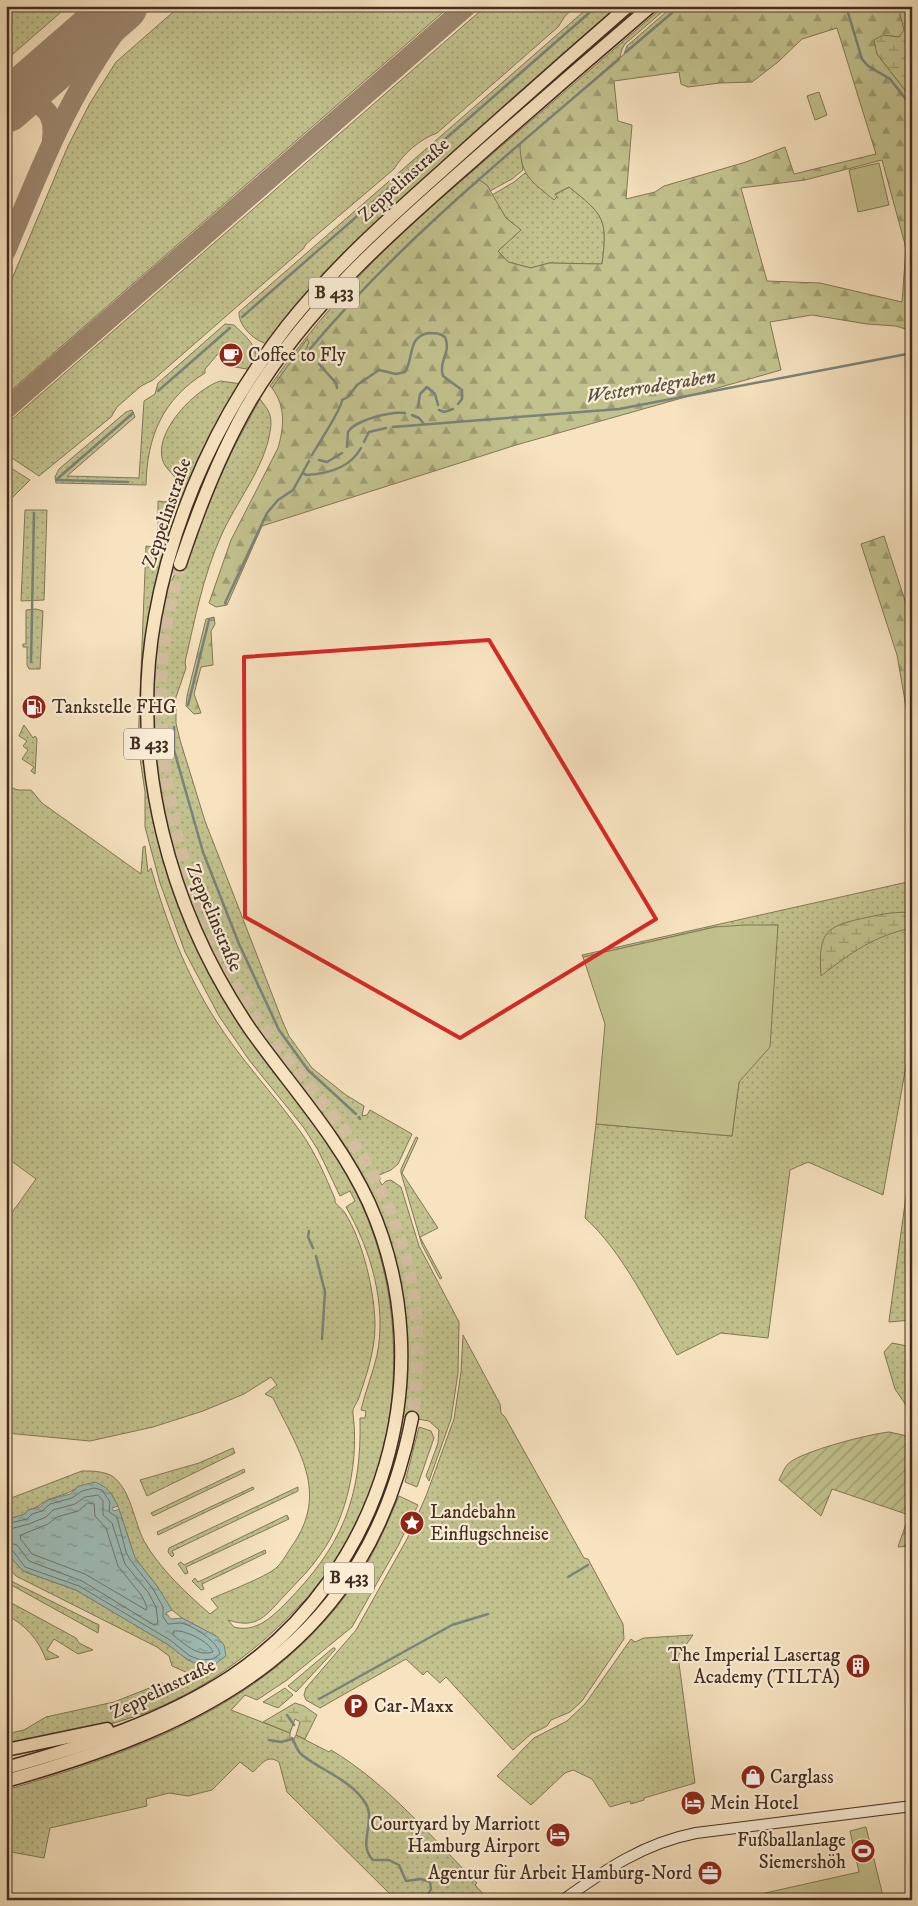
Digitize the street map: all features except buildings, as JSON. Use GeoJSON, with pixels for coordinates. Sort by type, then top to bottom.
{"type":"FeatureCollection","features":[{"type":"Feature","properties":{"kind":"highway","name":"Zeppelinstraße"},"geometry":{"type":"LineString","coordinates":[[6,1768],[85,1744],[158,1716],[218,1684],[257,1657],[278,1640],[309,1607],[341,1565],[363,1526],[386,1467],[396,1426],[402,1352],[392,1274],[381,1234],[360,1184],[325,1127],[254,1034],[221,984],[187,912],[168,855],[152,776],[147,712],[153,630],[166,566],[183,511],[207,454],[239,397],[286,327],[371,234],[628,6]]}},
{"type":"Feature","properties":{"kind":"highway","name":"Zeppelinstraße"},"geometry":{"type":"LineString","coordinates":[[180,564],[198,511],[225,448],[252,397],[304,324],[380,244],[651,6]]}},
{"type":"Feature","properties":{"kind":"highway","name":"Zeppelinstraße"},"geometry":{"type":"LineString","coordinates":[[6,1781],[102,1751],[176,1721],[238,1686],[293,1644],[327,1608],[367,1549],[391,1497],[412,1418]]}},
{"type":"Feature","properties":{"kind":"highway"},"geometry":{"type":"LineString","coordinates":[[6,1750],[158,1716]]}},
{"type":"Feature","properties":{"kind":"main road"},"geometry":{"type":"LineString","coordinates":[[563,1900],[632,1854],[647,1847],[682,1836],[912,1806]]}},
{"type":"Feature","properties":{"kind":"highlighted area"},"geometry":{"type":"Polygon","coordinates":[[[489,640],[656,919],[460,1038],[245,917],[244,657],[489,640]]]}},
{"type":"Feature","properties":{"kind":"green space"},"geometry":{"type":"Polygon","coordinates":[[[6,6],[68,6],[6,60],[6,6]]]}},
{"type":"Feature","properties":{"kind":"green space"},"geometry":{"type":"Polygon","coordinates":[[[180,6],[450,6],[6,395],[6,293],[68,146],[90,103],[116,62],[180,6]]]}},
{"type":"Feature","properties":{"kind":"green space"},"geometry":{"type":"Polygon","coordinates":[[[486,6],[576,6],[565,16],[558,27],[437,133],[424,139],[412,148],[394,169],[306,244],[303,249],[153,380],[141,386],[117,407],[111,417],[39,476],[6,454],[6,435],[10,421],[486,6]]]}},
{"type":"Feature","properties":{"kind":"green space"},"geometry":{"type":"Polygon","coordinates":[[[590,6],[622,6],[387,212],[358,240],[267,344],[257,340],[248,332],[241,322],[239,312],[590,6]]]}},
{"type":"Feature","properties":{"kind":"green space"},"geometry":{"type":"Polygon","coordinates":[[[664,6],[669,6],[625,44],[620,57],[520,144],[523,170],[512,179],[490,191],[487,185],[310,362],[306,362],[302,358],[307,340],[272,388],[270,386],[336,302],[410,225],[664,6]]]}},
{"type":"Feature","properties":{"kind":"green space"},"geometry":{"type":"Polygon","coordinates":[[[673,6],[680,6],[624,54],[627,46],[673,6]]]}},
{"type":"Feature","properties":{"kind":"green space"},"geometry":{"type":"Polygon","coordinates":[[[680,6],[898,6],[905,30],[899,37],[883,35],[877,54],[912,99],[912,331],[896,326],[867,324],[812,315],[770,322],[781,370],[516,445],[262,526],[227,605],[216,607],[209,603],[231,540],[278,448],[282,432],[282,410],[277,395],[272,388],[307,339],[309,342],[302,358],[306,362],[310,362],[314,358],[310,349],[370,282],[412,240],[479,180],[487,185],[506,218],[521,230],[498,251],[508,262],[531,268],[549,263],[602,264],[604,237],[601,219],[590,205],[569,187],[555,194],[557,197],[554,200],[539,188],[528,177],[522,163],[520,144],[680,6]],[[837,28],[802,39],[778,62],[752,82],[688,87],[681,84],[679,72],[614,81],[618,121],[632,125],[626,199],[655,192],[664,186],[746,162],[785,147],[794,174],[876,154],[837,28]],[[882,160],[805,180],[741,188],[767,281],[820,283],[902,302],[906,248],[882,160]]]}},
{"type":"Feature","properties":{"kind":"green space"},"geometry":{"type":"Polygon","coordinates":[[[898,6],[912,6],[912,99],[877,54],[874,40],[883,35],[899,37],[904,30],[898,6]]]}},
{"type":"Feature","properties":{"kind":"green space"},"geometry":{"type":"Polygon","coordinates":[[[819,92],[827,115],[815,120],[807,96],[819,92]]]}},
{"type":"Feature","properties":{"kind":"green space"},"geometry":{"type":"Polygon","coordinates":[[[879,163],[889,205],[858,212],[849,170],[879,163]]]}},
{"type":"Feature","properties":{"kind":"green space"},"geometry":{"type":"Polygon","coordinates":[[[525,173],[554,199],[555,195],[569,187],[596,212],[601,219],[603,227],[604,249],[602,264],[549,263],[531,268],[508,262],[498,251],[521,230],[506,218],[492,195],[525,173]]]}},
{"type":"Feature","properties":{"kind":"green space"},"geometry":{"type":"Polygon","coordinates":[[[225,324],[234,325],[253,346],[256,357],[252,370],[230,366],[230,363],[240,354],[233,345],[228,346],[205,369],[205,373],[190,383],[178,395],[160,420],[154,435],[147,467],[146,485],[56,483],[55,477],[59,469],[126,412],[132,410],[135,417],[67,476],[139,478],[144,401],[155,394],[158,383],[225,324]]]}},
{"type":"Feature","properties":{"kind":"green space"},"geometry":{"type":"Polygon","coordinates":[[[220,381],[242,384],[232,401],[153,607],[153,806],[233,1010],[232,1013],[323,1137],[354,1189],[367,1217],[387,1284],[392,1318],[393,1388],[389,1423],[373,1491],[332,1569],[315,1590],[268,1636],[213,1678],[173,1701],[152,1710],[98,1727],[6,1747],[6,1734],[24,1730],[46,1717],[114,1702],[162,1683],[177,1689],[197,1677],[172,1666],[169,1656],[157,1647],[16,1576],[6,1565],[6,1552],[23,1571],[76,1590],[167,1644],[188,1660],[216,1636],[182,1618],[164,1600],[157,1586],[135,1558],[119,1509],[111,1493],[79,1486],[68,1493],[50,1499],[36,1508],[28,1510],[25,1514],[6,1520],[6,1500],[82,1471],[109,1474],[124,1489],[144,1541],[150,1551],[174,1580],[210,1614],[218,1608],[211,1599],[264,1576],[276,1568],[292,1546],[303,1526],[309,1507],[306,1471],[300,1453],[273,1398],[265,1394],[277,1385],[271,1377],[244,1394],[203,1411],[153,1427],[90,1441],[6,1433],[6,1221],[36,1179],[6,1157],[6,791],[9,787],[18,790],[31,790],[42,803],[141,874],[143,847],[145,846],[148,872],[151,868],[177,946],[194,983],[225,1034],[290,1117],[310,1147],[335,1202],[344,1211],[351,1225],[367,1268],[373,1298],[375,1335],[367,1373],[353,1410],[353,1468],[338,1523],[330,1540],[316,1560],[267,1614],[254,1622],[238,1623],[228,1620],[234,1627],[249,1628],[256,1626],[275,1614],[305,1582],[335,1541],[352,1497],[360,1447],[360,1418],[365,1418],[366,1411],[361,1410],[377,1355],[380,1336],[380,1317],[375,1278],[363,1241],[346,1207],[355,1201],[350,1191],[340,1196],[318,1150],[304,1128],[249,1060],[219,1016],[185,952],[160,883],[145,827],[145,792],[138,745],[146,546],[153,547],[158,541],[158,501],[173,500],[179,487],[176,479],[163,462],[162,447],[171,423],[180,412],[200,392],[220,381]]]}},
{"type":"Feature","properties":{"kind":"green space"},"geometry":{"type":"Polygon","coordinates":[[[260,399],[271,417],[267,446],[256,472],[227,523],[209,567],[192,630],[185,662],[186,668],[176,697],[176,723],[205,821],[289,1036],[312,1068],[346,1095],[364,1106],[362,1116],[367,1115],[370,1110],[412,1134],[398,1164],[391,1170],[377,1176],[382,1185],[386,1181],[391,1180],[401,1187],[419,1246],[459,1322],[458,1373],[451,1419],[429,1481],[426,1476],[438,1443],[439,1430],[429,1421],[401,1416],[404,1395],[379,1214],[266,1044],[211,954],[173,855],[161,800],[154,751],[152,700],[154,651],[165,595],[232,451],[260,399]]]}},
{"type":"Feature","properties":{"kind":"green space"},"geometry":{"type":"Polygon","coordinates":[[[6,465],[30,480],[12,498],[10,496],[6,499],[6,465]]]}},
{"type":"Feature","properties":{"kind":"green space"},"geometry":{"type":"Polygon","coordinates":[[[25,510],[47,510],[44,600],[21,601],[25,510]]]}},
{"type":"Feature","properties":{"kind":"green space"},"geometry":{"type":"Polygon","coordinates":[[[884,536],[912,622],[912,741],[897,655],[861,544],[884,536]]]}},
{"type":"Feature","properties":{"kind":"green space"},"geometry":{"type":"Polygon","coordinates":[[[36,609],[43,611],[40,669],[29,669],[27,665],[27,647],[23,647],[23,644],[26,644],[26,610],[36,609]]]}},
{"type":"Feature","properties":{"kind":"green space"},"geometry":{"type":"Polygon","coordinates":[[[214,617],[215,624],[211,631],[213,665],[201,667],[194,694],[201,713],[194,714],[186,706],[187,696],[206,619],[214,617]]]}},
{"type":"Feature","properties":{"kind":"green space"},"geometry":{"type":"Polygon","coordinates":[[[24,725],[33,738],[35,736],[37,739],[35,774],[31,771],[34,767],[22,759],[28,750],[23,746],[27,741],[19,736],[24,725]]]}},
{"type":"Feature","properties":{"kind":"green space"},"geometry":{"type":"Polygon","coordinates":[[[912,881],[912,1032],[883,1195],[808,1162],[790,1170],[768,1338],[721,1333],[677,1355],[623,1264],[598,1231],[585,1218],[596,1124],[732,1136],[739,1082],[744,1074],[778,925],[715,927],[583,957],[582,955],[912,881]]]}},
{"type":"Feature","properties":{"kind":"green space"},"geometry":{"type":"Polygon","coordinates":[[[912,913],[912,928],[874,940],[852,953],[821,976],[820,961],[823,940],[827,933],[834,928],[854,920],[879,915],[912,913]]]}},
{"type":"Feature","properties":{"kind":"green space"},"geometry":{"type":"Polygon","coordinates":[[[778,925],[770,1047],[739,1082],[732,1136],[596,1124],[605,1024],[583,957],[715,927],[778,925]]]}},
{"type":"Feature","properties":{"kind":"green space"},"geometry":{"type":"Polygon","coordinates":[[[416,1137],[418,1138],[402,1173],[438,1228],[420,1237],[442,1278],[440,1279],[422,1245],[401,1173],[401,1169],[416,1137]]]}},
{"type":"Feature","properties":{"kind":"green space"},"geometry":{"type":"Polygon","coordinates":[[[912,1152],[912,1320],[889,1322],[889,1321],[912,1152]]]}},
{"type":"Feature","properties":{"kind":"green space"},"geometry":{"type":"Polygon","coordinates":[[[463,1335],[500,1404],[501,1413],[584,1558],[588,1559],[623,1624],[624,1639],[582,1701],[570,1712],[551,1720],[547,1726],[531,1734],[513,1750],[446,1677],[440,1683],[427,1671],[423,1675],[406,1659],[320,1708],[306,1700],[304,1695],[306,1688],[356,1630],[407,1539],[426,1496],[454,1419],[461,1372],[463,1335]]]}},
{"type":"Feature","properties":{"kind":"green space"},"geometry":{"type":"Polygon","coordinates":[[[892,1343],[912,1347],[912,1414],[895,1389],[884,1352],[892,1343]]]}},
{"type":"Feature","properties":{"kind":"green space"},"geometry":{"type":"Polygon","coordinates":[[[419,1427],[431,1431],[434,1438],[417,1487],[405,1482],[419,1427]]]}},
{"type":"Feature","properties":{"kind":"green space"},"geometry":{"type":"Polygon","coordinates":[[[889,1432],[912,1437],[912,1546],[898,1547],[909,1515],[832,1489],[821,1516],[779,1480],[784,1469],[796,1458],[822,1448],[889,1432]]]}},
{"type":"Feature","properties":{"kind":"green space"},"geometry":{"type":"Polygon","coordinates":[[[233,1448],[235,1453],[147,1496],[140,1480],[199,1463],[233,1448]]]}},
{"type":"Feature","properties":{"kind":"green space"},"geometry":{"type":"Polygon","coordinates":[[[244,1469],[245,1472],[153,1516],[151,1513],[244,1469]]]}},
{"type":"Feature","properties":{"kind":"green space"},"geometry":{"type":"Polygon","coordinates":[[[253,1487],[254,1489],[158,1535],[157,1532],[253,1487]]]}},
{"type":"Feature","properties":{"kind":"green space"},"geometry":{"type":"Polygon","coordinates":[[[298,1487],[298,1491],[172,1551],[174,1555],[172,1557],[168,1552],[169,1548],[298,1487]]]}},
{"type":"Feature","properties":{"kind":"green space"},"geometry":{"type":"Polygon","coordinates":[[[399,1496],[418,1505],[398,1546],[352,1627],[287,1680],[257,1700],[245,1695],[231,1710],[290,1733],[290,1738],[293,1741],[296,1735],[329,1752],[331,1750],[352,1764],[408,1812],[477,1883],[475,1885],[489,1900],[396,1900],[287,1792],[279,1762],[271,1759],[265,1761],[253,1772],[240,1762],[212,1790],[188,1796],[169,1793],[146,1799],[147,1806],[50,1828],[44,1858],[6,1851],[6,1790],[105,1758],[153,1739],[199,1717],[243,1691],[283,1661],[321,1625],[354,1584],[373,1552],[399,1496]]]}},
{"type":"Feature","properties":{"kind":"green space"},"geometry":{"type":"Polygon","coordinates":[[[287,1515],[289,1519],[186,1567],[188,1573],[185,1574],[178,1564],[181,1562],[184,1565],[287,1515]]]}},
{"type":"Feature","properties":{"kind":"green space"},"geometry":{"type":"Polygon","coordinates":[[[265,1550],[266,1553],[202,1584],[204,1589],[201,1590],[192,1581],[195,1578],[198,1582],[265,1550]]]}},
{"type":"Feature","properties":{"kind":"green space"},"geometry":{"type":"Polygon","coordinates":[[[6,1576],[9,1580],[99,1625],[98,1633],[6,1582],[6,1576]]]}},
{"type":"Feature","properties":{"kind":"green space"},"geometry":{"type":"Polygon","coordinates":[[[6,1600],[76,1638],[79,1643],[93,1650],[78,1654],[54,1639],[47,1650],[59,1657],[46,1660],[30,1633],[6,1615],[6,1600]]]}},
{"type":"Feature","properties":{"kind":"green space"},"geometry":{"type":"Polygon","coordinates":[[[693,1635],[678,1656],[695,1783],[644,1798],[644,1800],[631,1804],[630,1801],[610,1807],[592,1779],[573,1770],[565,1773],[531,1805],[497,1776],[534,1738],[567,1721],[585,1704],[631,1639],[635,1642],[644,1638],[693,1635]]]}},
{"type":"Feature","properties":{"kind":"green space"},"geometry":{"type":"Polygon","coordinates":[[[333,1648],[335,1650],[296,1692],[288,1686],[333,1648]]]}},
{"type":"Feature","properties":{"kind":"green space"},"geometry":{"type":"Polygon","coordinates":[[[285,1688],[293,1695],[278,1708],[263,1702],[285,1688]]]}},
{"type":"Feature","properties":{"kind":"green space"},"geometry":{"type":"Polygon","coordinates":[[[295,1703],[304,1706],[317,1715],[305,1739],[296,1735],[300,1722],[295,1719],[290,1733],[263,1722],[295,1703]]]}},
{"type":"Feature","properties":{"kind":"green space","name":"Fußballanlage Siemershöh"},"geometry":{"type":"Polygon","coordinates":[[[866,1827],[884,1900],[767,1900],[765,1893],[859,1872],[850,1831],[866,1827]]]}},
{"type":"Feature","properties":{"kind":"water"},"geometry":{"type":"Polygon","coordinates":[[[95,1482],[112,1494],[118,1506],[112,1508],[114,1511],[119,1509],[135,1558],[157,1586],[172,1610],[166,1613],[171,1619],[182,1618],[216,1636],[224,1645],[226,1656],[215,1664],[200,1665],[188,1660],[167,1644],[76,1590],[23,1571],[6,1552],[6,1520],[40,1507],[48,1500],[70,1494],[79,1486],[95,1482]]]}},
{"type":"Feature","properties":{"kind":"waterway"},"geometry":{"type":"LineString","coordinates":[[242,317],[597,6]]}},
{"type":"Feature","properties":{"kind":"waterway"},"geometry":{"type":"LineString","coordinates":[[626,52],[680,6]]}},
{"type":"Feature","properties":{"kind":"waterway"},"geometry":{"type":"LineString","coordinates":[[846,6],[862,59],[868,66],[890,79],[912,107]]}},
{"type":"Feature","properties":{"kind":"waterway"},"geometry":{"type":"LineString","coordinates":[[312,356],[310,349],[345,309],[420,234],[498,162],[619,59]]}},
{"type":"Feature","properties":{"kind":"waterway"},"geometry":{"type":"LineString","coordinates":[[158,391],[230,328]]}},
{"type":"Feature","properties":{"kind":"waterway"},"geometry":{"type":"LineString","coordinates":[[342,400],[348,397],[357,385],[379,370],[396,374],[405,372],[414,343],[422,335],[433,333],[445,337],[447,342],[442,371],[443,376],[462,390],[462,399],[458,404]]}},
{"type":"Feature","properties":{"kind":"waterway","name":"Westerrodegraben"},"geometry":{"type":"LineString","coordinates":[[393,427],[619,409],[912,353]]}},
{"type":"Feature","properties":{"kind":"waterway"},"geometry":{"type":"LineString","coordinates":[[319,364],[336,383],[337,388]]}},
{"type":"Feature","properties":{"kind":"waterway"},"geometry":{"type":"LineString","coordinates":[[418,407],[420,394],[427,387],[435,394],[438,405]]}},
{"type":"Feature","properties":{"kind":"waterway"},"geometry":{"type":"LineString","coordinates":[[312,455],[335,418],[342,400]]}},
{"type":"Feature","properties":{"kind":"waterway"},"geometry":{"type":"LineString","coordinates":[[439,410],[444,412],[453,409]]}},
{"type":"Feature","properties":{"kind":"waterway"},"geometry":{"type":"LineString","coordinates":[[56,480],[133,413]]}},
{"type":"Feature","properties":{"kind":"waterway"},"geometry":{"type":"LineString","coordinates":[[347,447],[348,432],[358,424],[383,415],[405,413]]}},
{"type":"Feature","properties":{"kind":"waterway"},"geometry":{"type":"LineString","coordinates":[[412,415],[419,418],[424,424]]}},
{"type":"Feature","properties":{"kind":"waterway","name":"Westerrodegraben"},"geometry":{"type":"LineString","coordinates":[[364,442],[369,432],[386,428]]}},
{"type":"Feature","properties":{"kind":"waterway","name":"Westerrodegraben"},"geometry":{"type":"LineString","coordinates":[[303,473],[306,475],[337,469],[351,461],[361,448]]}},
{"type":"Feature","properties":{"kind":"waterway"},"geometry":{"type":"LineString","coordinates":[[319,460],[327,462],[342,453]]}},
{"type":"Feature","properties":{"kind":"waterway"},"geometry":{"type":"LineString","coordinates":[[225,603],[267,513],[278,500],[293,490],[309,461]]}},
{"type":"Feature","properties":{"kind":"waterway"},"geometry":{"type":"LineString","coordinates":[[57,480],[128,482]]}},
{"type":"Feature","properties":{"kind":"waterway"},"geometry":{"type":"LineString","coordinates":[[31,662],[34,513]]}},
{"type":"Feature","properties":{"kind":"waterway"},"geometry":{"type":"LineString","coordinates":[[188,705],[209,620]]}},
{"type":"Feature","properties":{"kind":"waterway"},"geometry":{"type":"LineString","coordinates":[[174,727],[174,750],[203,852],[239,944],[279,1030],[308,1070],[356,1114]]}},
{"type":"Feature","properties":{"kind":"waterway"},"geometry":{"type":"LineString","coordinates":[[309,1231],[308,1237],[313,1248]]}},
{"type":"Feature","properties":{"kind":"waterway"},"geometry":{"type":"LineString","coordinates":[[316,1256],[325,1292],[322,1339]]}},
{"type":"Feature","properties":{"kind":"waterway"},"geometry":{"type":"LineString","coordinates":[[568,1577],[588,1565]]}},
{"type":"Feature","properties":{"kind":"waterway"},"geometry":{"type":"LineString","coordinates":[[319,1699],[452,1625],[488,1614]]}},
{"type":"Feature","properties":{"kind":"waterway"},"geometry":{"type":"LineString","coordinates":[[287,1715],[294,1725]]}},
{"type":"Feature","properties":{"kind":"waterway"},"geometry":{"type":"LineString","coordinates":[[292,1738],[302,1755],[345,1782],[360,1796],[369,1811],[366,1840],[369,1854],[373,1860],[389,1860],[399,1865],[406,1881],[421,1879],[430,1882],[431,1889],[425,1900]]}},
{"type":"Feature","properties":{"kind":"waterway"},"geometry":{"type":"LineString","coordinates":[[269,1740],[281,1742],[292,1739]]}},
{"type":"Feature","properties":{"kind":"taxiway"},"geometry":{"type":"LineString","coordinates":[[6,251],[61,124],[94,64],[135,6]]}},
{"type":"Feature","properties":{"kind":"taxiway"},"geometry":{"type":"LineString","coordinates":[[6,409],[467,6]]}},
{"type":"Feature","properties":{"kind":"taxiway"},"geometry":{"type":"LineString","coordinates":[[8,105],[27,102],[42,107],[51,119],[52,139]]}},
{"type":"Feature","properties":{"kind":"runway"},"geometry":{"type":"LineString","coordinates":[[6,107],[122,6]]}},
{"type":"Feature","properties":{"kind":"tunnel"},"geometry":{"type":"LineString","coordinates":[[180,564],[166,632],[161,698],[167,785],[186,869],[218,950],[238,989],[261,1024],[338,1122],[361,1155],[396,1225],[407,1262],[414,1300],[417,1338],[417,1378],[412,1418]]}},
{"type":"Feature","properties":{"kind":"place","name":"Coffee to Fly"},"geometry":{"type":"Point","coordinates":[231,355]}},
{"type":"Feature","properties":{"kind":"place","name":"Tankstelle FHG"},"geometry":{"type":"Point","coordinates":[34,707]}},
{"type":"Feature","properties":{"kind":"place","name":"Landebahn Einflugschneise"},"geometry":{"type":"Point","coordinates":[412,1523]}},
{"type":"Feature","properties":{"kind":"place","name":"The Imperial Lasertag Academy (TILTA)"},"geometry":{"type":"Point","coordinates":[858,1666]}},
{"type":"Feature","properties":{"kind":"place","name":"Car-Maxx"},"geometry":{"type":"Point","coordinates":[356,1706]}},
{"type":"Feature","properties":{"kind":"place","name":"Carglass"},"geometry":{"type":"Point","coordinates":[753,1777]}},
{"type":"Feature","properties":{"kind":"place","name":"Mein Hotel"},"geometry":{"type":"Point","coordinates":[693,1803]}},
{"type":"Feature","properties":{"kind":"place","name":"Courtyard by Marriott Hamburg Airport"},"geometry":{"type":"Point","coordinates":[558,1835]}},
{"type":"Feature","properties":{"kind":"place","name":"Fußballanlage Siemershöh"},"geometry":{"type":"Point","coordinates":[863,1851]}},
{"type":"Feature","properties":{"kind":"place","name":"Agentur für Arbeit Hamburg-Nord"},"geometry":{"type":"Point","coordinates":[710,1873]}}]}
